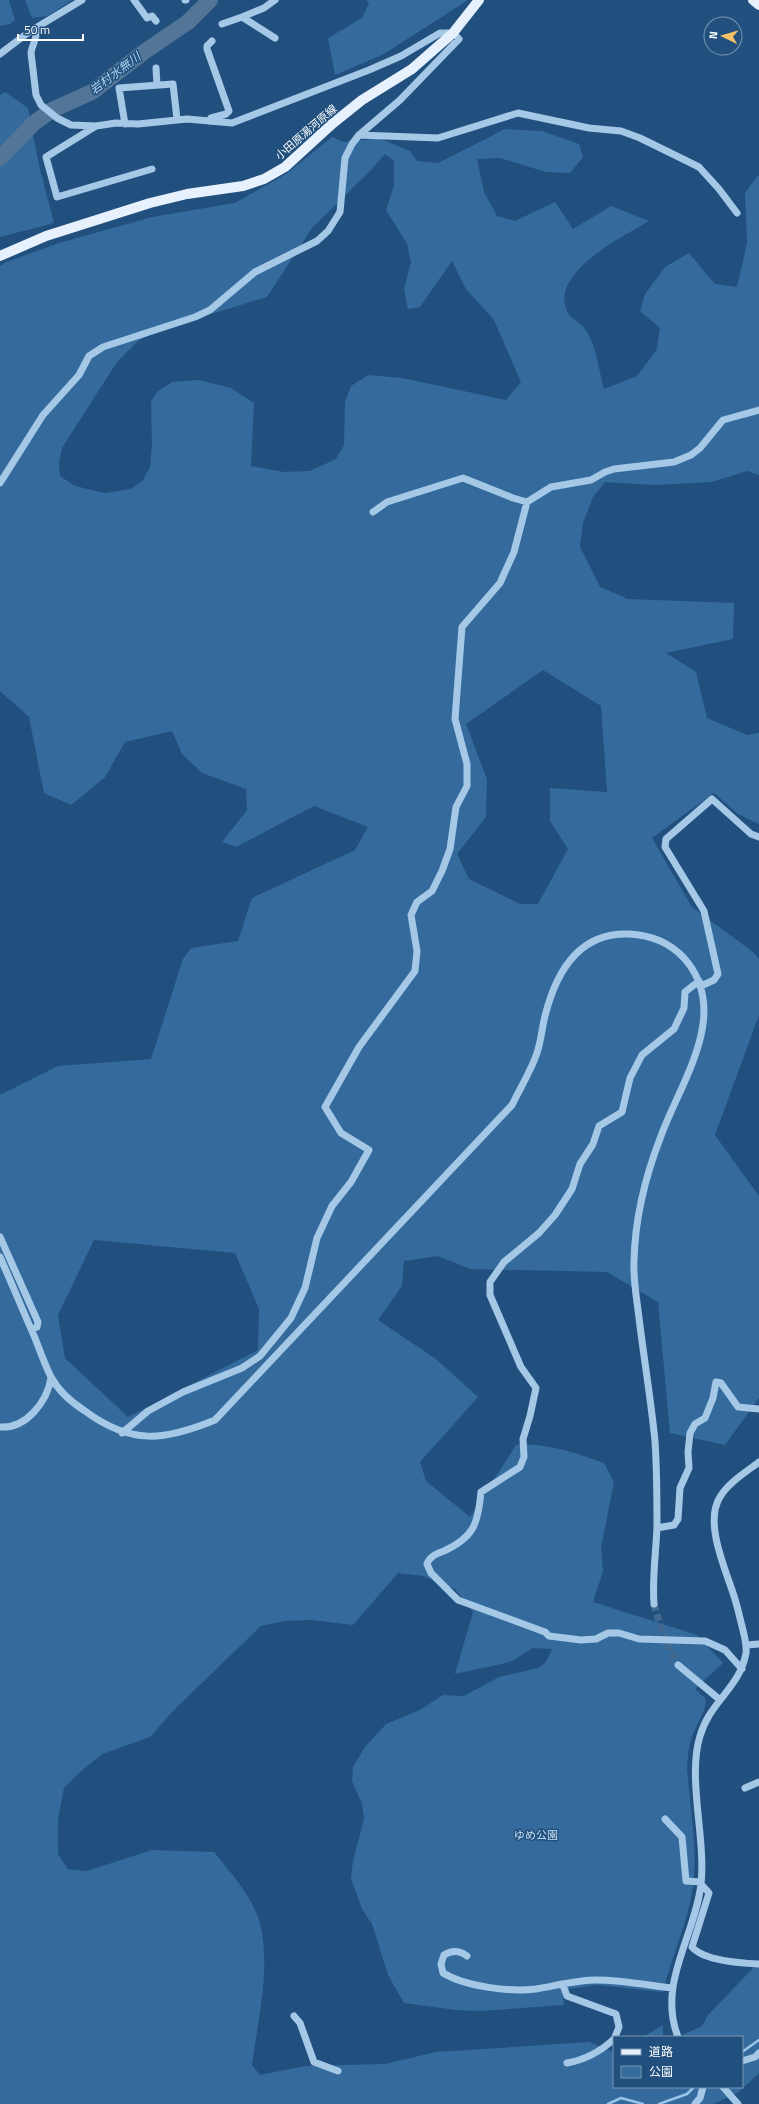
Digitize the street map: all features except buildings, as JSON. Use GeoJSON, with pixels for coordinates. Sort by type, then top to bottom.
{"type":"FeatureCollection","features":[{"type":"Feature","properties":{"kind":"main road","name":"小田原湯河原線"},"geometry":{"type":"LineString","coordinates":[[0,256],[46,236],[150,203],[188,194],[243,186],[264,179],[285,167],[332,124],[362,100],[412,69],[453,33],[479,0]]}},
{"type":"Feature","properties":{"kind":"main road"},"geometry":{"type":"LineString","coordinates":[[753,0],[759,5]]}},
{"type":"Feature","properties":{"kind":"street"},"geometry":{"type":"LineString","coordinates":[[0,54],[82,0]]}},
{"type":"Feature","properties":{"kind":"street"},"geometry":{"type":"LineString","coordinates":[[134,0],[147,18],[152,16],[156,21]]}},
{"type":"Feature","properties":{"kind":"street"},"geometry":{"type":"LineString","coordinates":[[222,24],[264,8],[275,0]]}},
{"type":"Feature","properties":{"kind":"street"},"geometry":{"type":"LineString","coordinates":[[242,17],[275,38]]}},
{"type":"Feature","properties":{"kind":"street"},"geometry":{"type":"LineString","coordinates":[[0,483],[43,416],[79,375],[89,356],[103,347],[195,317],[210,310],[255,272],[317,241],[328,231],[340,212],[346,158],[359,135],[400,100],[459,40],[453,33],[440,33],[401,56],[376,67],[232,123],[177,119],[138,124],[96,126],[71,124],[57,118],[41,105],[36,95],[31,53],[32,46],[37,35],[36,29]]}},
{"type":"Feature","properties":{"kind":"street"},"geometry":{"type":"LineString","coordinates":[[208,122],[211,118],[226,114],[229,111],[207,49],[207,46],[212,41]]}},
{"type":"Feature","properties":{"kind":"street"},"geometry":{"type":"LineString","coordinates":[[156,68],[157,85]]}},
{"type":"Feature","properties":{"kind":"street"},"geometry":{"type":"LineString","coordinates":[[125,124],[119,88],[173,84],[177,119]]}},
{"type":"Feature","properties":{"kind":"street"},"geometry":{"type":"LineString","coordinates":[[359,135],[438,138],[518,113],[589,128],[621,131],[640,138],[699,167],[719,189],[737,213]]}},
{"type":"Feature","properties":{"kind":"street"},"geometry":{"type":"LineString","coordinates":[[96,126],[46,157],[57,197],[152,170]]}},
{"type":"Feature","properties":{"kind":"street"},"geometry":{"type":"LineString","coordinates":[[122,1433],[148,1411],[183,1392],[242,1368],[260,1356],[291,1318],[305,1288],[317,1238],[332,1206],[351,1182],[369,1150],[341,1133],[325,1107],[359,1047],[415,971],[417,951],[411,915],[417,902],[432,891],[442,871],[450,849],[456,807],[466,786],[466,764],[455,719],[462,626],[500,583],[514,552],[527,502],[551,487],[591,480],[614,469],[674,462],[691,455],[700,448],[723,420],[759,410]]}},
{"type":"Feature","properties":{"kind":"street"},"geometry":{"type":"LineString","coordinates":[[373,512],[387,502],[463,478],[527,502]]}},
{"type":"Feature","properties":{"kind":"street"},"geometry":{"type":"LineString","coordinates":[[742,1669],[725,1650],[705,1641],[639,1639],[619,1633],[608,1633],[596,1639],[581,1640],[549,1636],[538,1630],[458,1600],[431,1573],[427,1564],[434,1556],[455,1546],[468,1536],[479,1517],[481,1492],[516,1472],[522,1463],[523,1439],[536,1388],[520,1367],[490,1295],[492,1278],[504,1262],[539,1233],[555,1215],[572,1189],[580,1164],[593,1144],[599,1126],[622,1112],[630,1078],[642,1054],[674,1029],[684,1008],[684,992],[700,984],[714,980],[718,974],[704,911],[665,847],[666,839],[712,799],[751,834],[759,837]]}},
{"type":"Feature","properties":{"kind":"street"},"geometry":{"type":"LineString","coordinates":[[0,1257],[52,1378],[68,1400],[94,1418],[122,1433],[159,1437],[194,1429],[216,1420],[402,1224],[512,1105],[537,1052],[545,1014],[558,977],[577,950],[596,940],[621,934],[652,937],[670,946],[689,964],[700,984],[705,1009],[703,1028],[690,1070],[661,1135],[645,1184],[637,1215],[634,1264],[655,1442],[657,1528],[653,1589],[654,1604]]}},
{"type":"Feature","properties":{"kind":"street"},"geometry":{"type":"LineString","coordinates":[[0,1237],[38,1322],[37,1327],[31,1329]]}},
{"type":"Feature","properties":{"kind":"street"},"geometry":{"type":"LineString","coordinates":[[0,1427],[9,1427],[20,1424],[32,1415],[50,1385],[52,1378]]}},
{"type":"Feature","properties":{"kind":"street"},"geometry":{"type":"LineString","coordinates":[[657,1528],[674,1525],[678,1519],[680,1488],[689,1468],[688,1452],[690,1433],[695,1424],[705,1418],[713,1398],[716,1382],[721,1383],[738,1407],[759,1409]]}},
{"type":"Feature","properties":{"kind":"street"},"geometry":{"type":"LineString","coordinates":[[678,2036],[672,2018],[672,1988],[697,1905],[701,1883],[702,1846],[696,1756],[707,1716],[719,1699],[734,1684],[742,1669],[746,1645],[734,1594],[720,1558],[715,1529],[716,1513],[719,1498],[727,1488],[759,1462]]}},
{"type":"Feature","properties":{"kind":"street"},"geometry":{"type":"LineString","coordinates":[[746,1645],[759,1644]]}},
{"type":"Feature","properties":{"kind":"street"},"geometry":{"type":"LineString","coordinates":[[678,1665],[719,1699]]}},
{"type":"Feature","properties":{"kind":"street"},"geometry":{"type":"LineString","coordinates":[[745,1788],[759,1782]]}},
{"type":"Feature","properties":{"kind":"street"},"geometry":{"type":"LineString","coordinates":[[665,1819],[682,1837],[686,1880],[701,1883],[709,1893],[692,1947],[697,1953],[738,1963],[759,1964]]}},
{"type":"Feature","properties":{"kind":"street"},"geometry":{"type":"LineString","coordinates":[[467,1956],[457,1951],[449,1951],[444,1955],[441,1964],[443,1973],[449,1977],[471,1983],[506,1989],[535,1989],[596,1980],[672,1988]]}},
{"type":"Feature","properties":{"kind":"street"},"geometry":{"type":"LineString","coordinates":[[563,1984],[567,1996],[616,2014],[619,2027],[616,2036]]}},
{"type":"Feature","properties":{"kind":"street"},"geometry":{"type":"LineString","coordinates":[[294,2016],[300,2023],[314,2062],[338,2071]]}},
{"type":"Feature","properties":{"kind":"street"},"geometry":{"type":"LineString","coordinates":[[567,2063],[575,2062],[603,2049],[613,2040]]}},
{"type":"Feature","properties":{"kind":"street"},"geometry":{"type":"LineString","coordinates":[[743,2061],[755,2057],[759,2053]]}},
{"type":"Feature","properties":{"kind":"street"},"geometry":{"type":"LineString","coordinates":[[695,2104],[700,2098],[703,2088]]}},
{"type":"Feature","properties":{"kind":"street"},"geometry":{"type":"LineString","coordinates":[[724,2088],[738,2103]]}},
{"type":"Feature","properties":{"kind":"green space"},"geometry":{"type":"Polygon","coordinates":[[[0,0],[9,0],[15,20],[10,24],[0,26],[0,0]]]}},
{"type":"Feature","properties":{"kind":"green space"},"geometry":{"type":"Polygon","coordinates":[[[25,0],[72,0],[48,16],[32,18],[25,0]]]}},
{"type":"Feature","properties":{"kind":"green space"},"geometry":{"type":"Polygon","coordinates":[[[367,0],[468,0],[384,54],[335,75],[328,38],[362,18],[369,3],[367,0]]]}},
{"type":"Feature","properties":{"kind":"green space"},"geometry":{"type":"Polygon","coordinates":[[[5,92],[28,108],[39,165],[54,223],[0,237],[0,95],[5,92]]]}},
{"type":"Feature","properties":{"kind":"green space","name":"ゆめ公園"},"geometry":{"type":"Polygon","coordinates":[[[505,129],[542,131],[579,144],[583,157],[570,173],[546,172],[500,158],[477,159],[484,192],[497,216],[515,221],[555,202],[573,229],[611,206],[649,221],[622,236],[591,258],[568,284],[564,298],[568,313],[588,334],[597,357],[604,389],[637,376],[657,349],[660,328],[640,311],[645,294],[665,267],[689,253],[715,284],[737,287],[747,243],[745,193],[758,175],[759,176],[759,475],[747,471],[712,482],[655,485],[605,482],[593,497],[583,523],[580,547],[600,587],[628,599],[734,603],[733,639],[666,653],[696,672],[707,718],[747,735],[759,733],[759,824],[738,814],[714,793],[652,838],[692,907],[753,952],[759,959],[759,1015],[715,1135],[759,1196],[759,1398],[725,1445],[670,1433],[658,1302],[607,1272],[470,1269],[438,1256],[404,1261],[402,1286],[378,1320],[436,1359],[478,1397],[420,1462],[426,1481],[470,1517],[516,1445],[538,1445],[560,1449],[604,1463],[614,1482],[601,1548],[603,1571],[593,1602],[697,1635],[723,1663],[695,1689],[706,1699],[706,1704],[694,1732],[688,1752],[687,1768],[695,1857],[691,1900],[663,1992],[596,1985],[562,1990],[564,2005],[482,2011],[456,2010],[404,2003],[388,1975],[372,1924],[362,1909],[351,1879],[353,1861],[364,1819],[362,1804],[352,1781],[353,1767],[365,1747],[386,1724],[420,1710],[443,1695],[464,1696],[499,1677],[538,1668],[546,1662],[552,1649],[533,1648],[510,1662],[455,1674],[473,1612],[455,1589],[423,1576],[398,1573],[353,1625],[311,1620],[284,1621],[261,1626],[174,1710],[150,1737],[102,1754],[80,1772],[64,1788],[58,1820],[58,1854],[68,1869],[87,1871],[152,1850],[214,1852],[247,1894],[257,1913],[260,1923],[263,1940],[264,1976],[252,2065],[260,2075],[305,2066],[385,2064],[436,2052],[589,2042],[613,2052],[613,2088],[743,2088],[743,2036],[680,2036],[702,2026],[708,2015],[759,1962],[759,2073],[739,2092],[714,2104],[0,2104],[0,1095],[58,1066],[151,1059],[183,959],[191,948],[238,941],[252,898],[355,850],[368,827],[314,806],[236,847],[222,842],[247,810],[246,789],[202,773],[182,754],[172,731],[125,742],[105,777],[71,805],[44,793],[29,717],[0,691],[0,266],[6,262],[59,243],[152,217],[235,203],[286,174],[332,137],[344,142],[379,138],[410,151],[417,161],[438,163],[505,129]],[[385,154],[371,170],[312,228],[267,297],[218,312],[178,321],[138,341],[117,362],[62,448],[59,463],[60,476],[75,486],[105,493],[131,489],[143,480],[150,467],[152,446],[151,401],[157,392],[172,382],[198,380],[231,388],[254,403],[251,466],[284,472],[310,471],[336,459],[344,445],[345,402],[351,386],[368,375],[402,378],[506,400],[521,382],[494,320],[466,289],[452,261],[420,307],[408,309],[404,289],[411,262],[407,244],[386,210],[394,185],[394,161],[385,154]],[[543,670],[466,724],[487,779],[486,817],[457,854],[469,879],[520,904],[538,904],[568,849],[550,821],[550,788],[607,792],[601,706],[543,670]],[[94,1240],[58,1315],[65,1358],[128,1417],[258,1350],[259,1309],[235,1253],[94,1240]]]}},
{"type":"Feature","properties":{"kind":"green space"},"geometry":{"type":"Polygon","coordinates":[[[663,2025],[663,2036],[645,2036],[663,2025]]]}},
{"type":"Feature","properties":{"kind":"waterway","name":"岩村水無川"},"geometry":{"type":"LineString","coordinates":[[0,158],[34,123],[52,110],[92,92],[144,52],[188,22],[210,0]]}},
{"type":"Feature","properties":{"kind":"waterway"},"geometry":{"type":"LineString","coordinates":[[743,2051],[759,2040]]}},
{"type":"Feature","properties":{"kind":"waterway"},"geometry":{"type":"LineString","coordinates":[[659,2104],[687,2094],[693,2088]]}},
{"type":"Feature","properties":{"kind":"waterway"},"geometry":{"type":"LineString","coordinates":[[608,2104],[621,2098],[643,2104]]}},
{"type":"Feature","properties":{"kind":"tunnel"},"geometry":{"type":"LineString","coordinates":[[654,1604],[664,1635],[678,1665]]}}]}
